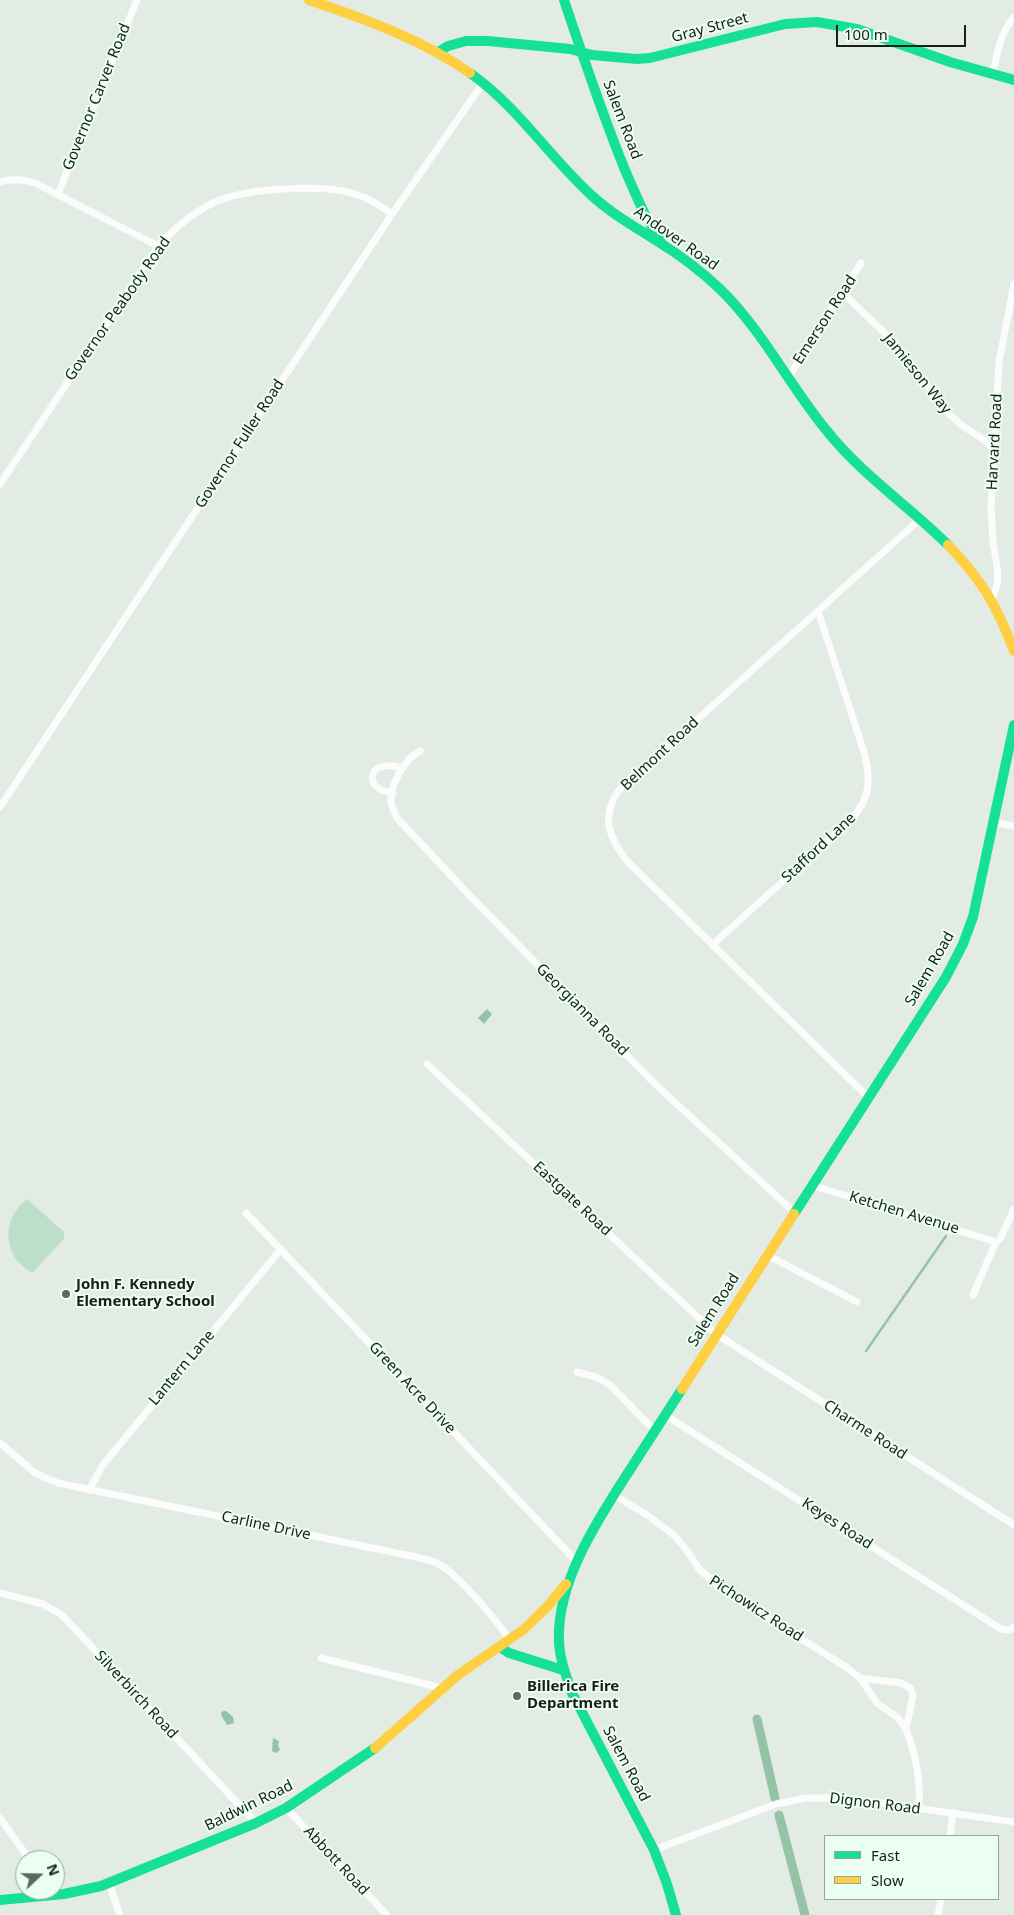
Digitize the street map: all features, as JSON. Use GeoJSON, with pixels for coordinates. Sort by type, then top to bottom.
{"type":"FeatureCollection","features":[{"type":"Feature","properties":{"kind":"main road","name":"Andover Road"},"geometry":{"type":"LineString","coordinates":[[309,0],[391,30],[438,52],[483,83],[514,110],[585,189],[607,209],[664,245],[698,270],[743,315],[840,447],[952,549],[974,573],[992,599],[1004,623],[1014,651]]}},
{"type":"Feature","properties":{"kind":"main road","name":"Salem Road"},"geometry":{"type":"LineString","coordinates":[[564,0],[580,52],[611,136],[641,208],[664,245]]}},
{"type":"Feature","properties":{"kind":"main road","name":"Gray Street"},"geometry":{"type":"LineString","coordinates":[[438,52],[448,46],[466,41],[488,41],[570,49],[592,55],[636,59],[650,58],[786,24],[816,22],[857,29],[901,45],[1014,80]]}},
{"type":"Feature","properties":{"kind":"main road"},"geometry":{"type":"LineString","coordinates":[[631,225],[641,208]]}},
{"type":"Feature","properties":{"kind":"main road","name":"Salem Road"},"geometry":{"type":"LineString","coordinates":[[676,1915],[654,1850],[570,1688],[563,1670],[558,1647],[564,1596],[577,1566],[614,1495],[946,977],[960,951],[972,919],[1014,725]]}},
{"type":"Feature","properties":{"kind":"main road","name":"Baldwin Road"},"geometry":{"type":"LineString","coordinates":[[65,1893],[79,1893],[109,1883],[256,1823],[286,1808],[382,1742],[442,1688],[466,1669],[510,1640],[548,1606],[577,1566]]}},
{"type":"Feature","properties":{"kind":"main road"},"geometry":{"type":"LineString","coordinates":[[500,1647],[511,1654],[563,1670]]}},
{"type":"Feature","properties":{"kind":"main road","name":"Baldwin Road"},"geometry":{"type":"LineString","coordinates":[[0,1900],[15,1898]]}},
{"type":"Feature","properties":{"kind":"street","name":"Governor Carver Road"},"geometry":{"type":"LineString","coordinates":[[58,194],[137,0]]}},
{"type":"Feature","properties":{"kind":"street"},"geometry":{"type":"LineString","coordinates":[[993,74],[1000,40],[1014,17]]}},
{"type":"Feature","properties":{"kind":"street","name":"Governor Fuller Road"},"geometry":{"type":"LineString","coordinates":[[0,807],[392,214],[483,83]]}},
{"type":"Feature","properties":{"kind":"street"},"geometry":{"type":"LineString","coordinates":[[0,182],[8,179],[21,179],[35,183],[158,246]]}},
{"type":"Feature","properties":{"kind":"street","name":"Governor Peabody Road"},"geometry":{"type":"LineString","coordinates":[[0,484],[158,246],[180,224],[204,207],[217,201],[244,194],[307,188],[333,189],[365,197],[392,214]]}},
{"type":"Feature","properties":{"kind":"street","name":"Emerson Road"},"geometry":{"type":"LineString","coordinates":[[788,378],[862,263]]}},
{"type":"Feature","properties":{"kind":"street","name":"Harvard Road"},"geometry":{"type":"LineString","coordinates":[[992,599],[998,581],[992,530],[994,449],[1000,352],[1014,284]]}},
{"type":"Feature","properties":{"kind":"street","name":"Jamieson Way"},"geometry":{"type":"LineString","coordinates":[[843,293],[894,342],[946,411],[961,425],[984,439],[994,449]]}},
{"type":"Feature","properties":{"kind":"street","name":"Belmont Road"},"geometry":{"type":"LineString","coordinates":[[868,1096],[635,870],[619,852],[611,836],[608,820],[612,804],[619,790],[920,519]]}},
{"type":"Feature","properties":{"kind":"street","name":"Stafford Lane"},"geometry":{"type":"LineString","coordinates":[[712,945],[851,820],[862,807],[866,797],[868,772],[864,752],[818,611]]}},
{"type":"Feature","properties":{"kind":"street","name":"Georgianna Road"},"geometry":{"type":"LineString","coordinates":[[420,751],[408,759],[402,768],[393,793],[391,801],[397,818],[655,1084],[794,1212]]}},
{"type":"Feature","properties":{"kind":"street"},"geometry":{"type":"LineString","coordinates":[[393,793],[383,792],[378,789],[372,774],[376,768],[382,765],[402,768]]}},
{"type":"Feature","properties":{"kind":"street"},"geometry":{"type":"LineString","coordinates":[[993,822],[1014,826]]}},
{"type":"Feature","properties":{"kind":"street","name":"Eastgate Road"},"geometry":{"type":"LineString","coordinates":[[427,1064],[716,1334]]}},
{"type":"Feature","properties":{"kind":"street","name":"Ketchen Avenue"},"geometry":{"type":"LineString","coordinates":[[811,1185],[996,1242]]}},
{"type":"Feature","properties":{"kind":"street"},"geometry":{"type":"LineString","coordinates":[[973,1295],[996,1242],[1000,1240],[1014,1209]]}},
{"type":"Feature","properties":{"kind":"street","name":"Green Acre Drive"},"geometry":{"type":"LineString","coordinates":[[246,1213],[577,1566]]}},
{"type":"Feature","properties":{"kind":"street","name":"Lantern Lane"},"geometry":{"type":"LineString","coordinates":[[89,1490],[102,1466],[281,1249]]}},
{"type":"Feature","properties":{"kind":"street"},"geometry":{"type":"LineString","coordinates":[[767,1255],[857,1302]]}},
{"type":"Feature","properties":{"kind":"street","name":"Charme Road"},"geometry":{"type":"LineString","coordinates":[[716,1334],[1014,1525]]}},
{"type":"Feature","properties":{"kind":"street"},"geometry":{"type":"LineString","coordinates":[[577,1372],[596,1377],[610,1385],[655,1431]]}},
{"type":"Feature","properties":{"kind":"street","name":"Keyes Road"},"geometry":{"type":"LineString","coordinates":[[665,1415],[1001,1629],[1012,1629]]}},
{"type":"Feature","properties":{"kind":"street","name":"Carline Drive"},"geometry":{"type":"LineString","coordinates":[[1,1444],[40,1476],[58,1483],[428,1560],[444,1567],[455,1577],[510,1640]]}},
{"type":"Feature","properties":{"kind":"street","name":"Pichowicz Road"},"geometry":{"type":"LineString","coordinates":[[614,1495],[647,1515],[674,1535],[685,1547],[699,1569],[722,1589],[846,1667],[860,1678],[877,1703],[898,1718],[906,1729],[918,1766],[919,1808]]}},
{"type":"Feature","properties":{"kind":"street","name":"Silverbirch Road"},"geometry":{"type":"LineString","coordinates":[[0,1593],[43,1604],[62,1615],[256,1823]]}},
{"type":"Feature","properties":{"kind":"street"},"geometry":{"type":"LineString","coordinates":[[321,1658],[442,1688]]}},
{"type":"Feature","properties":{"kind":"street","name":"Pichowicz Road"},"geometry":{"type":"LineString","coordinates":[[860,1678],[905,1684],[910,1688],[912,1696],[906,1729]]}},
{"type":"Feature","properties":{"kind":"street","name":"Dignon Road"},"geometry":{"type":"LineString","coordinates":[[654,1850],[776,1804],[818,1797],[846,1798],[1014,1822]]}},
{"type":"Feature","properties":{"kind":"street","name":"Abbott Road"},"geometry":{"type":"LineString","coordinates":[[286,1808],[386,1914]]}},
{"type":"Feature","properties":{"kind":"street"},"geometry":{"type":"LineString","coordinates":[[950,1835],[953,1813]]}},
{"type":"Feature","properties":{"kind":"street"},"geometry":{"type":"LineString","coordinates":[[0,1818],[23,1850]]}},
{"type":"Feature","properties":{"kind":"street"},"geometry":{"type":"LineString","coordinates":[[109,1883],[120,1915]]}},
{"type":"Feature","properties":{"kind":"street"},"geometry":{"type":"LineString","coordinates":[[938,1915],[941,1900]]}},
{"type":"Feature","properties":{"kind":"shaded area"},"geometry":{"type":"Polygon","coordinates":[[[487,1009],[492,1014],[484,1024],[478,1018],[487,1009]]]}},
{"type":"Feature","properties":{"kind":"shaded area"},"geometry":{"type":"Polygon","coordinates":[[[27,1199],[64,1232],[64,1239],[32,1273],[15,1258],[8,1238],[12,1217],[27,1199]]]}},
{"type":"Feature","properties":{"kind":"shaded area"},"geometry":{"type":"Polygon","coordinates":[[[223,1711],[226,1711],[233,1717],[234,1723],[227,1725],[221,1715],[223,1711]]]}},
{"type":"Feature","properties":{"kind":"shaded area"},"geometry":{"type":"Polygon","coordinates":[[[273,1738],[279,1741],[280,1750],[276,1753],[272,1751],[273,1738]]]}},
{"type":"Feature","properties":{"kind":"waterway"},"geometry":{"type":"LineString","coordinates":[[866,1351],[946,1236]]}},
{"type":"Feature","properties":{"kind":"waterway"},"geometry":{"type":"LineString","coordinates":[[757,1719],[775,1798]]}},
{"type":"Feature","properties":{"kind":"waterway"},"geometry":{"type":"LineString","coordinates":[[779,1815],[805,1915]]}},
{"type":"Feature","properties":{"kind":"traffic: fast"},"geometry":{"type":"LineString","coordinates":[[564,0],[625,170],[661,242]]}},
{"type":"Feature","properties":{"kind":"traffic: fast"},"geometry":{"type":"LineString","coordinates":[[438,52],[448,46],[466,41],[488,41],[570,49],[592,55],[637,59],[650,58],[785,24],[817,22],[857,29],[950,62],[1014,80]]}},
{"type":"Feature","properties":{"kind":"traffic: fast"},"geometry":{"type":"LineString","coordinates":[[470,73],[503,101],[574,178],[605,207],[666,246],[720,289],[750,322],[813,413],[841,447],[870,476],[948,545]]}},
{"type":"Feature","properties":{"kind":"traffic: fast"},"geometry":{"type":"LineString","coordinates":[[794,1214],[946,977],[963,944],[973,917],[1014,725]]}},
{"type":"Feature","properties":{"kind":"traffic: fast"},"geometry":{"type":"LineString","coordinates":[[676,1915],[654,1850],[572,1693],[562,1662],[559,1642],[560,1619],[565,1595],[583,1549],[608,1505],[682,1389]]}},
{"type":"Feature","properties":{"kind":"traffic: fast"},"geometry":{"type":"LineString","coordinates":[[500,1647],[509,1653],[563,1670]]}},
{"type":"Feature","properties":{"kind":"traffic: fast"},"geometry":{"type":"LineString","coordinates":[[0,1900],[64,1894],[101,1886],[256,1823],[286,1808],[375,1748]]}},
{"type":"Feature","properties":{"kind":"traffic: slow"},"geometry":{"type":"LineString","coordinates":[[309,0],[372,22],[412,40],[470,73]]}},
{"type":"Feature","properties":{"kind":"traffic: slow"},"geometry":{"type":"LineString","coordinates":[[948,545],[970,570],[987,594],[995,607],[1014,651]]}},
{"type":"Feature","properties":{"kind":"traffic: slow"},"geometry":{"type":"LineString","coordinates":[[682,1389],[794,1214]]}},
{"type":"Feature","properties":{"kind":"traffic: slow"},"geometry":{"type":"LineString","coordinates":[[375,1748],[458,1675],[523,1630],[548,1606],[566,1584]]}},
{"type":"Feature","properties":{"kind":"place","name":"John F. Kennedy Elementary School"},"geometry":{"type":"Point","coordinates":[66,1294]}},
{"type":"Feature","properties":{"kind":"place","name":"Billerica Fire Department"},"geometry":{"type":"Point","coordinates":[517,1696]}}]}
